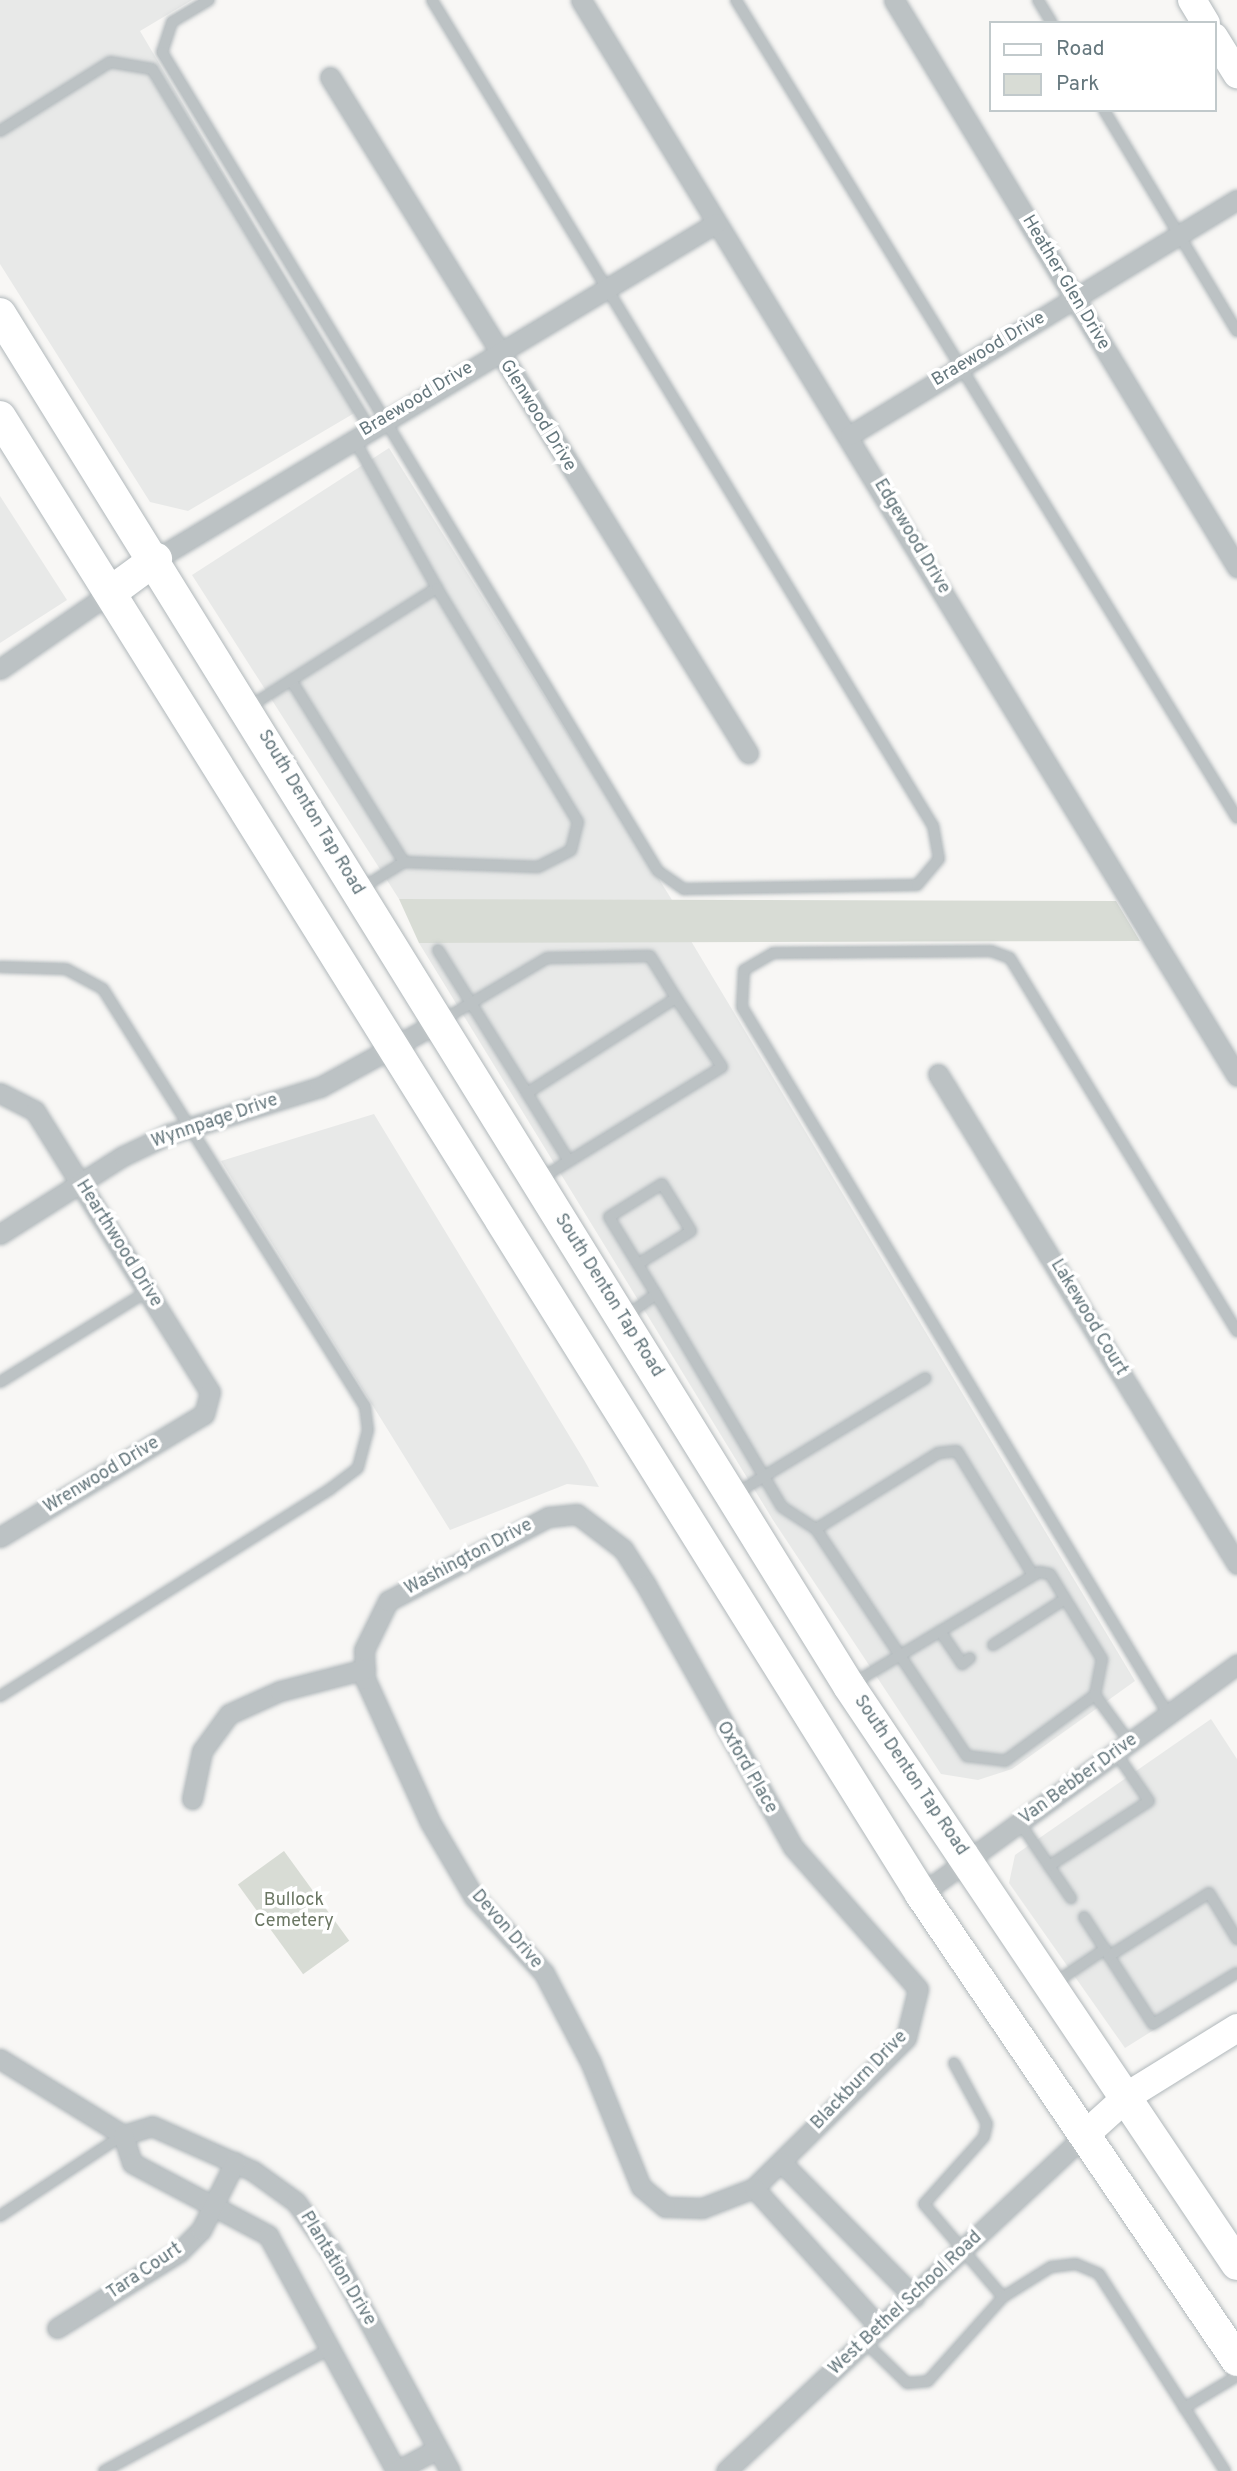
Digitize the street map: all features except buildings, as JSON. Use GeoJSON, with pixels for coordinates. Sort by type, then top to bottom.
{"type":"FeatureCollection","features":[{"type":"Feature","properties":{"kind":"main road","name":"South Denton Tap Road"},"geometry":{"type":"LineString","coordinates":[[0,314],[156,559],[437,1023],[849,1686],[1129,2095],[1237,2264]]}},
{"type":"Feature","properties":{"kind":"main road"},"geometry":{"type":"LineString","coordinates":[[0,417],[920,1894],[1237,2360]]}},
{"type":"Feature","properties":{"kind":"main road"},"geometry":{"type":"LineString","coordinates":[[111,592],[156,559]]}},
{"type":"Feature","properties":{"kind":"main road"},"geometry":{"type":"LineString","coordinates":[[688,1523],[732,1496]]}},
{"type":"Feature","properties":{"kind":"street","name":"Edgewood Drive"},"geometry":{"type":"LineString","coordinates":[[581,0],[716,223],[850,435],[1237,1076]]}},
{"type":"Feature","properties":{"kind":"street","name":"Heather Glen Drive"},"geometry":{"type":"LineString","coordinates":[[894,0],[1237,567]]}},
{"type":"Feature","properties":{"kind":"street"},"geometry":{"type":"LineString","coordinates":[[1192,0],[1205,21]]}},
{"type":"Feature","properties":{"kind":"street"},"geometry":{"type":"LineString","coordinates":[[1216,40],[1237,74]]}},
{"type":"Feature","properties":{"kind":"street","name":"Glenwood Drive"},"geometry":{"type":"LineString","coordinates":[[330,77],[497,352],[748,753]]}},
{"type":"Feature","properties":{"kind":"street","name":"Braewood Drive"},"geometry":{"type":"LineString","coordinates":[[850,435],[1237,200]]}},
{"type":"Feature","properties":{"kind":"street","name":"Braewood Drive"},"geometry":{"type":"LineString","coordinates":[[156,559],[716,223]]}},
{"type":"Feature","properties":{"kind":"street"},"geometry":{"type":"LineString","coordinates":[[0,669],[111,592]]}},
{"type":"Feature","properties":{"kind":"street","name":"Wynnpage Drive"},"geometry":{"type":"LineString","coordinates":[[0,1234],[80,1181],[190,1128],[320,1087],[395,1050],[437,1023]]}},
{"type":"Feature","properties":{"kind":"street","name":"Lakewood Court"},"geometry":{"type":"LineString","coordinates":[[938,1074],[1237,1564]]}},
{"type":"Feature","properties":{"kind":"street","name":"Hearthwood Drive"},"geometry":{"type":"LineString","coordinates":[[0,1093],[35,1111],[80,1181],[209,1392],[204,1414]]}},
{"type":"Feature","properties":{"kind":"street","name":"Wrenwood Drive"},"geometry":{"type":"LineString","coordinates":[[0,1537],[204,1414]]}},
{"type":"Feature","properties":{"kind":"street","name":"Washington Drive"},"geometry":{"type":"LineString","coordinates":[[364,1659],[388,1601],[538,1522],[577,1514],[601,1528]]}},
{"type":"Feature","properties":{"kind":"street","name":"Oxford Place"},"geometry":{"type":"LineString","coordinates":[[601,1528],[646,1585],[793,1847],[918,1989]]}},
{"type":"Feature","properties":{"kind":"street"},"geometry":{"type":"LineString","coordinates":[[192,1798],[202,1751],[229,1714],[280,1690],[364,1659]]}},
{"type":"Feature","properties":{"kind":"street","name":"Devon Drive"},"geometry":{"type":"LineString","coordinates":[[364,1659],[430,1822],[474,1898],[544,1973],[591,2063],[642,2187],[666,2207],[702,2207]]}},
{"type":"Feature","properties":{"kind":"street","name":"Van Bebber Drive"},"geometry":{"type":"LineString","coordinates":[[920,1894],[968,1862],[1237,1664]]}},
{"type":"Feature","properties":{"kind":"street","name":"Blackburn Drive"},"geometry":{"type":"LineString","coordinates":[[702,2207],[754,2188],[906,2038],[918,1989]]}},
{"type":"Feature","properties":{"kind":"street"},"geometry":{"type":"LineString","coordinates":[[1085,2135],[1129,2095],[1237,2028]]}},
{"type":"Feature","properties":{"kind":"street"},"geometry":{"type":"LineString","coordinates":[[0,2059],[123,2135],[132,2163],[216,2204],[268,2235],[396,2471],[437,2449]]}},
{"type":"Feature","properties":{"kind":"street","name":"Plantation Drive"},"geometry":{"type":"LineString","coordinates":[[123,2135],[152,2126],[235,2162],[306,2213],[450,2471]]}},
{"type":"Feature","properties":{"kind":"street","name":"West Bethel School Road"},"geometry":{"type":"LineString","coordinates":[[726,2471],[1085,2135]]}},
{"type":"Feature","properties":{"kind":"street","name":"Tara Court"},"geometry":{"type":"LineString","coordinates":[[57,2328],[178,2252],[216,2204],[235,2162]]}},
{"type":"Feature","properties":{"kind":"street"},"geometry":{"type":"LineString","coordinates":[[780,2162],[914,2297]]}},
{"type":"Feature","properties":{"kind":"street"},"geometry":{"type":"LineString","coordinates":[[754,2188],[872,2335]]}},
{"type":"Feature","properties":{"kind":"lane"},"geometry":{"type":"LineString","coordinates":[[209,0],[172,22],[162,52],[369,429],[438,588],[578,822],[571,850],[538,867],[404,862],[357,891]]}},
{"type":"Feature","properties":{"kind":"lane"},"geometry":{"type":"LineString","coordinates":[[0,131],[110,62],[152,69],[369,429],[670,884],[917,886],[939,859],[933,826],[432,0]]}},
{"type":"Feature","properties":{"kind":"lane"},"geometry":{"type":"LineString","coordinates":[[736,0],[958,369],[1237,818]]}},
{"type":"Feature","properties":{"kind":"lane"},"geometry":{"type":"LineString","coordinates":[[1038,0],[1051,21]]}},
{"type":"Feature","properties":{"kind":"lane"},"geometry":{"type":"LineString","coordinates":[[1105,112],[1237,331]]}},
{"type":"Feature","properties":{"kind":"lane"},"geometry":{"type":"LineString","coordinates":[[247,708],[438,588]]}},
{"type":"Feature","properties":{"kind":"lane"},"geometry":{"type":"LineString","coordinates":[[291,680],[404,862]]}},
{"type":"Feature","properties":{"kind":"lane"},"geometry":{"type":"LineString","coordinates":[[438,950],[569,1161]]}},
{"type":"Feature","properties":{"kind":"lane"},"geometry":{"type":"LineString","coordinates":[[1168,1714],[742,1007],[744,970],[773,953],[991,951],[1010,958],[1237,1331]]}},
{"type":"Feature","properties":{"kind":"lane"},"geometry":{"type":"LineString","coordinates":[[437,1023],[547,958],[650,956],[722,1067],[536,1181]]}},
{"type":"Feature","properties":{"kind":"lane"},"geometry":{"type":"LineString","coordinates":[[0,967],[88,975],[103,989],[365,1406],[366,1449],[358,1468],[329,1490],[0,1696]]}},
{"type":"Feature","properties":{"kind":"lane"},"geometry":{"type":"LineString","coordinates":[[527,1093],[676,998]]}},
{"type":"Feature","properties":{"kind":"lane"},"geometry":{"type":"LineString","coordinates":[[638,1264],[691,1231],[662,1184],[609,1217],[782,1507],[816,1528],[898,1656],[967,1756],[1005,1761],[1094,1695],[1102,1659],[1050,1574],[1033,1575],[898,1656],[849,1686]]}},
{"type":"Feature","properties":{"kind":"lane"},"geometry":{"type":"LineString","coordinates":[[0,1382],[148,1291]]}},
{"type":"Feature","properties":{"kind":"lane"},"geometry":{"type":"LineString","coordinates":[[622,1319],[656,1294]]}},
{"type":"Feature","properties":{"kind":"lane"},"geometry":{"type":"LineString","coordinates":[[732,1496],[926,1378]]}},
{"type":"Feature","properties":{"kind":"lane"},"geometry":{"type":"LineString","coordinates":[[816,1528],[938,1453],[957,1451],[1033,1575]]}},
{"type":"Feature","properties":{"kind":"lane"},"geometry":{"type":"LineString","coordinates":[[993,1645],[1065,1600]]}},
{"type":"Feature","properties":{"kind":"lane"},"geometry":{"type":"LineString","coordinates":[[940,1631],[962,1664],[971,1658]]}},
{"type":"Feature","properties":{"kind":"lane"},"geometry":{"type":"LineString","coordinates":[[1049,1866],[1149,1801],[1094,1695]]}},
{"type":"Feature","properties":{"kind":"lane"},"geometry":{"type":"LineString","coordinates":[[1020,1823],[1071,1898]]}},
{"type":"Feature","properties":{"kind":"lane"},"geometry":{"type":"LineString","coordinates":[[1053,1984],[1209,1894],[1237,1939]]}},
{"type":"Feature","properties":{"kind":"lane"},"geometry":{"type":"LineString","coordinates":[[1084,1917],[1153,2024],[1237,1973]]}},
{"type":"Feature","properties":{"kind":"lane"},"geometry":{"type":"LineString","coordinates":[[954,2063],[985,2110],[987,2124],[984,2137],[928,2192],[924,2204],[966,2249],[1003,2297]]}},
{"type":"Feature","properties":{"kind":"lane"},"geometry":{"type":"LineString","coordinates":[[0,2216],[123,2135]]}},
{"type":"Feature","properties":{"kind":"lane"},"geometry":{"type":"LineString","coordinates":[[872,2335],[907,2383],[928,2381],[1003,2297],[1051,2267],[1076,2264],[1099,2274],[1225,2471]]}},
{"type":"Feature","properties":{"kind":"lane"},"geometry":{"type":"LineString","coordinates":[[104,2471],[330,2349]]}},
{"type":"Feature","properties":{"kind":"lane"},"geometry":{"type":"LineString","coordinates":[[1184,2408],[1237,2376]]}},
{"type":"Feature","properties":{"kind":"shaded area"},"geometry":{"type":"Polygon","coordinates":[[[0,0],[192,0],[140,31],[363,408],[188,511],[150,502],[0,264],[0,0]]]}},
{"type":"Feature","properties":{"kind":"shaded area"},"geometry":{"type":"Polygon","coordinates":[[[389,448],[672,900],[399,899],[192,575],[389,448]]]}},
{"type":"Feature","properties":{"kind":"shaded area"},"geometry":{"type":"Polygon","coordinates":[[[0,496],[67,600],[0,643],[0,496]]]}},
{"type":"Feature","properties":{"kind":"shaded area"},"geometry":{"type":"Polygon","coordinates":[[[691,941],[1135,1681],[1012,1769],[978,1780],[941,1774],[773,1520],[419,943],[691,941]]]}},
{"type":"Feature","properties":{"kind":"shaded area"},"geometry":{"type":"Polygon","coordinates":[[[374,1114],[599,1487],[567,1484],[450,1530],[221,1161],[374,1114]]]}},
{"type":"Feature","properties":{"kind":"shaded area"},"geometry":{"type":"Polygon","coordinates":[[[1211,1719],[1237,1759],[1237,1978],[1125,2048],[1009,1883],[1015,1855],[1211,1719]]]}},
{"type":"Feature","properties":{"kind":"green space"},"geometry":{"type":"Polygon","coordinates":[[[399,899],[1116,901],[1140,941],[419,943],[399,899]]]}},
{"type":"Feature","properties":{"kind":"green space","name":"Bullock Cemetery"},"geometry":{"type":"Polygon","coordinates":[[[284,1851],[349,1941],[303,1974],[238,1885],[284,1851]]]}}]}
